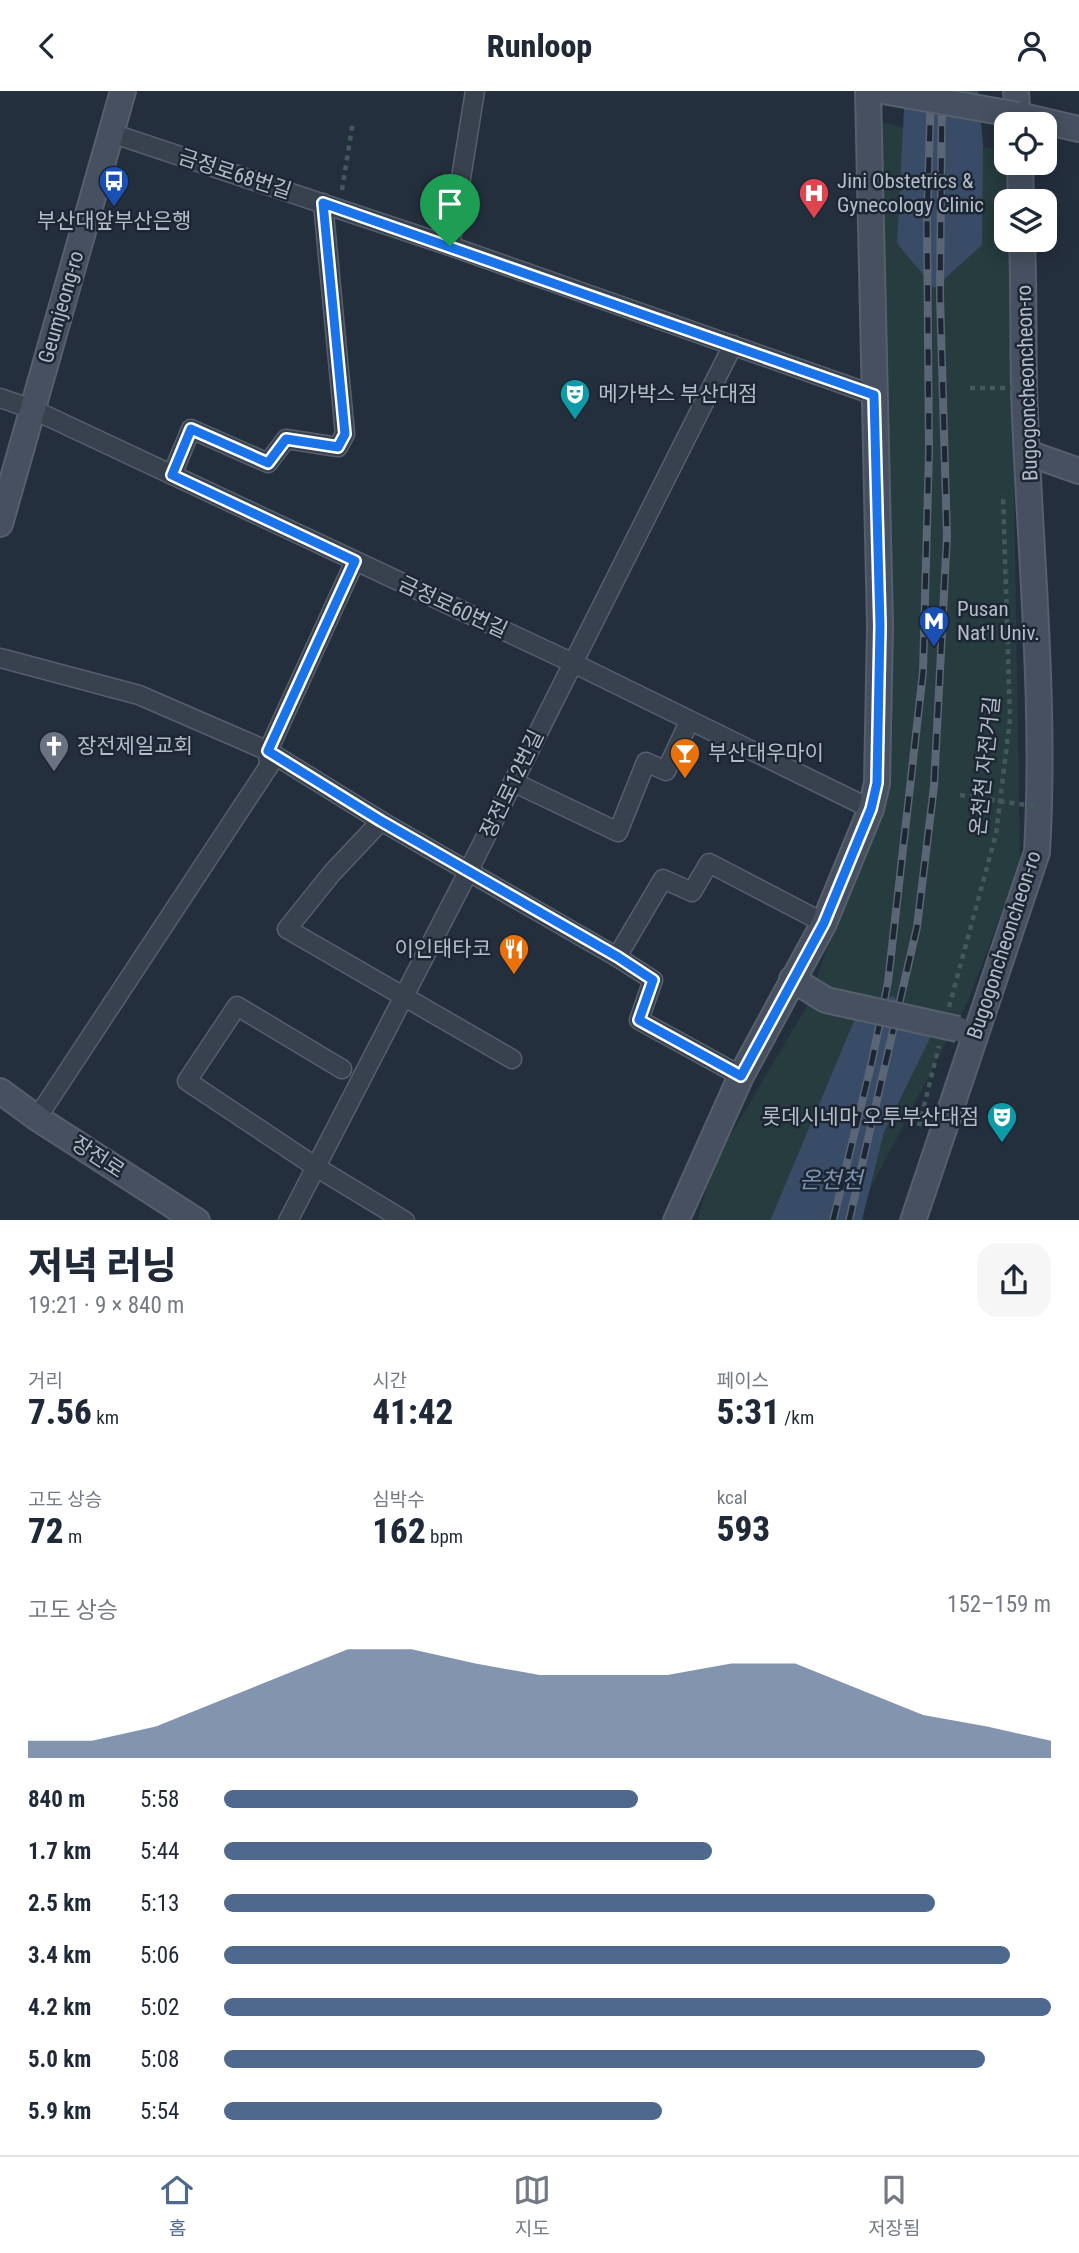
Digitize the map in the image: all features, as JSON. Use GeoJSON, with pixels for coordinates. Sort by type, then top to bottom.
{"type":"FeatureCollection","features":[{"type":"Feature","properties":{"kind":"main road","name":"Geumjeong-ro"},"geometry":{"type":"LineString","coordinates":[[0,524],[123,91]]}},
{"type":"Feature","properties":{"kind":"main road"},"geometry":{"type":"LineString","coordinates":[[676,1220],[741,1076],[824,923],[871,809],[877,783],[880,626],[868,91]]}},
{"type":"Feature","properties":{"kind":"main road"},"geometry":{"type":"LineString","coordinates":[[883,91],[1002,112]]}},
{"type":"Feature","properties":{"kind":"main road"},"geometry":{"type":"LineString","coordinates":[[1057,124],[1079,129]]}},
{"type":"Feature","properties":{"kind":"main road","name":"Bugogoncheoncheon-ro"},"geometry":{"type":"LineString","coordinates":[[913,1220],[955,1030],[1037,852],[1040,807],[1037,645],[1028,453],[1012,387],[1011,252]]}},
{"type":"Feature","properties":{"kind":"main road"},"geometry":{"type":"LineString","coordinates":[[1028,453],[1079,471]]}},
{"type":"Feature","properties":{"kind":"main road"},"geometry":{"type":"LineString","coordinates":[[792,979],[826,1000],[955,1030]]}},
{"type":"Feature","properties":{"kind":"main road","name":"장전로"},"geometry":{"type":"LineString","coordinates":[[0,1091],[37,1118],[197,1220]]}},
{"type":"Feature","properties":{"kind":"street"},"geometry":{"type":"LineString","coordinates":[[450,246],[475,91]]}},
{"type":"Feature","properties":{"kind":"street","name":"금정로68번길"},"geometry":{"type":"LineString","coordinates":[[111,133],[450,246],[874,395]]}},
{"type":"Feature","properties":{"kind":"street"},"geometry":{"type":"LineString","coordinates":[[172,475],[191,429],[268,463],[286,439],[338,447],[345,434],[331,206]]}},
{"type":"Feature","properties":{"kind":"street","name":"장전로12번길"},"geometry":{"type":"LineString","coordinates":[[288,1220],[468,872],[733,345]]}},
{"type":"Feature","properties":{"kind":"street","name":"금정로60번길"},"geometry":{"type":"LineString","coordinates":[[0,398],[32,409],[573,663],[871,809]]}},
{"type":"Feature","properties":{"kind":"street"},"geometry":{"type":"LineString","coordinates":[[37,1118],[269,766],[268,751],[355,561]]}},
{"type":"Feature","properties":{"kind":"street"},"geometry":{"type":"LineString","coordinates":[[0,658],[139,695],[268,751],[381,821],[618,957],[653,980],[639,1020],[741,1076]]}},
{"type":"Feature","properties":{"kind":"street"},"geometry":{"type":"LineString","coordinates":[[513,782],[618,832],[646,762],[666,771],[690,722]]}},
{"type":"Feature","properties":{"kind":"street"},"geometry":{"type":"LineString","coordinates":[[381,821],[332,873],[287,929],[512,1059]]}},
{"type":"Feature","properties":{"kind":"street"},"geometry":{"type":"LineString","coordinates":[[618,957],[663,879],[692,892],[709,863],[824,923]]}},
{"type":"Feature","properties":{"kind":"street"},"geometry":{"type":"LineString","coordinates":[[342,1069],[237,1006],[187,1081],[316,1167],[405,1220]]}},
{"type":"Feature","properties":{"kind":"path"},"geometry":{"type":"LineString","coordinates":[[331,206],[353,121]]}},
{"type":"Feature","properties":{"kind":"path"},"geometry":{"type":"LineString","coordinates":[[970,389],[1012,387]]}},
{"type":"Feature","properties":{"kind":"path"},"geometry":{"type":"LineString","coordinates":[[1001,400],[1012,387]]}},
{"type":"Feature","properties":{"kind":"path","name":"온천천 자전거길"},"geometry":{"type":"LineString","coordinates":[[917,1131],[955,1030],[996,834],[1010,719],[1003,483]]}},
{"type":"Feature","properties":{"kind":"path"},"geometry":{"type":"LineString","coordinates":[[960,795],[1040,807]]}},
{"type":"Feature","properties":{"kind":"green space"},"geometry":{"type":"Polygon","coordinates":[[[885,123],[994,149],[994,175],[1007,175],[1008,189],[994,189],[994,252],[1010,252],[1020,863],[969,999],[854,1220],[697,1220],[713,1165],[807,1006],[866,836],[875,125],[885,123]]]}},
{"type":"Feature","properties":{"kind":"water"},"geometry":{"type":"Polygon","coordinates":[[[905,91],[978,91],[983,144],[982,245],[934,288],[897,243],[905,91]]]}},
{"type":"Feature","properties":{"kind":"water","name":"온천천"},"geometry":{"type":"Polygon","coordinates":[[[893,996],[931,1036],[884,1132],[862,1220],[770,1220],[857,1014],[893,996]]]}},
{"type":"Feature","properties":{"kind":"railway"},"geometry":{"type":"LineString","coordinates":[[833,1220],[872,1061],[888,982],[923,672],[929,452],[927,221],[931,91]]}},
{"type":"Feature","properties":{"kind":"railway"},"geometry":{"type":"LineString","coordinates":[[849,1220],[917,927],[934,786],[947,536],[940,296],[942,91]]}},
{"type":"Feature","properties":{"kind":"place","name":"부산대앞부산은행"},"geometry":{"type":"Point","coordinates":[114,208]}},
{"type":"Feature","properties":{"kind":"place","name":"Jini Obstetrics & Gynecology Clinic"},"geometry":{"type":"Point","coordinates":[814,220]}},
{"type":"Feature","properties":{"kind":"place","name":"메가박스 부산대점"},"geometry":{"type":"Point","coordinates":[575,421]}},
{"type":"Feature","properties":{"kind":"place","name":"Pusan Nat'l Univ."},"geometry":{"type":"Point","coordinates":[934,648]}},
{"type":"Feature","properties":{"kind":"place","name":"장전제일교회"},"geometry":{"type":"Point","coordinates":[54,773]}},
{"type":"Feature","properties":{"kind":"place","name":"부산대우마이"},"geometry":{"type":"Point","coordinates":[685,780]}},
{"type":"Feature","properties":{"kind":"place","name":"이인태타코"},"geometry":{"type":"Point","coordinates":[514,976]}},
{"type":"Feature","properties":{"kind":"place","name":"롯데시네마 오투부산대점"},"geometry":{"type":"Point","coordinates":[1002,1144]}},
{"type":"Feature","properties":{"kind":"route"},"geometry":{"type":"LineString","coordinates":[[323,203],[450,246],[874,395],[880,626],[877,783],[871,809],[824,923],[741,1076],[639,1020],[653,980],[618,957],[381,821],[268,751],[355,561],[172,475],[191,429],[268,463],[286,439],[338,447],[345,434],[323,203]]}}]}
